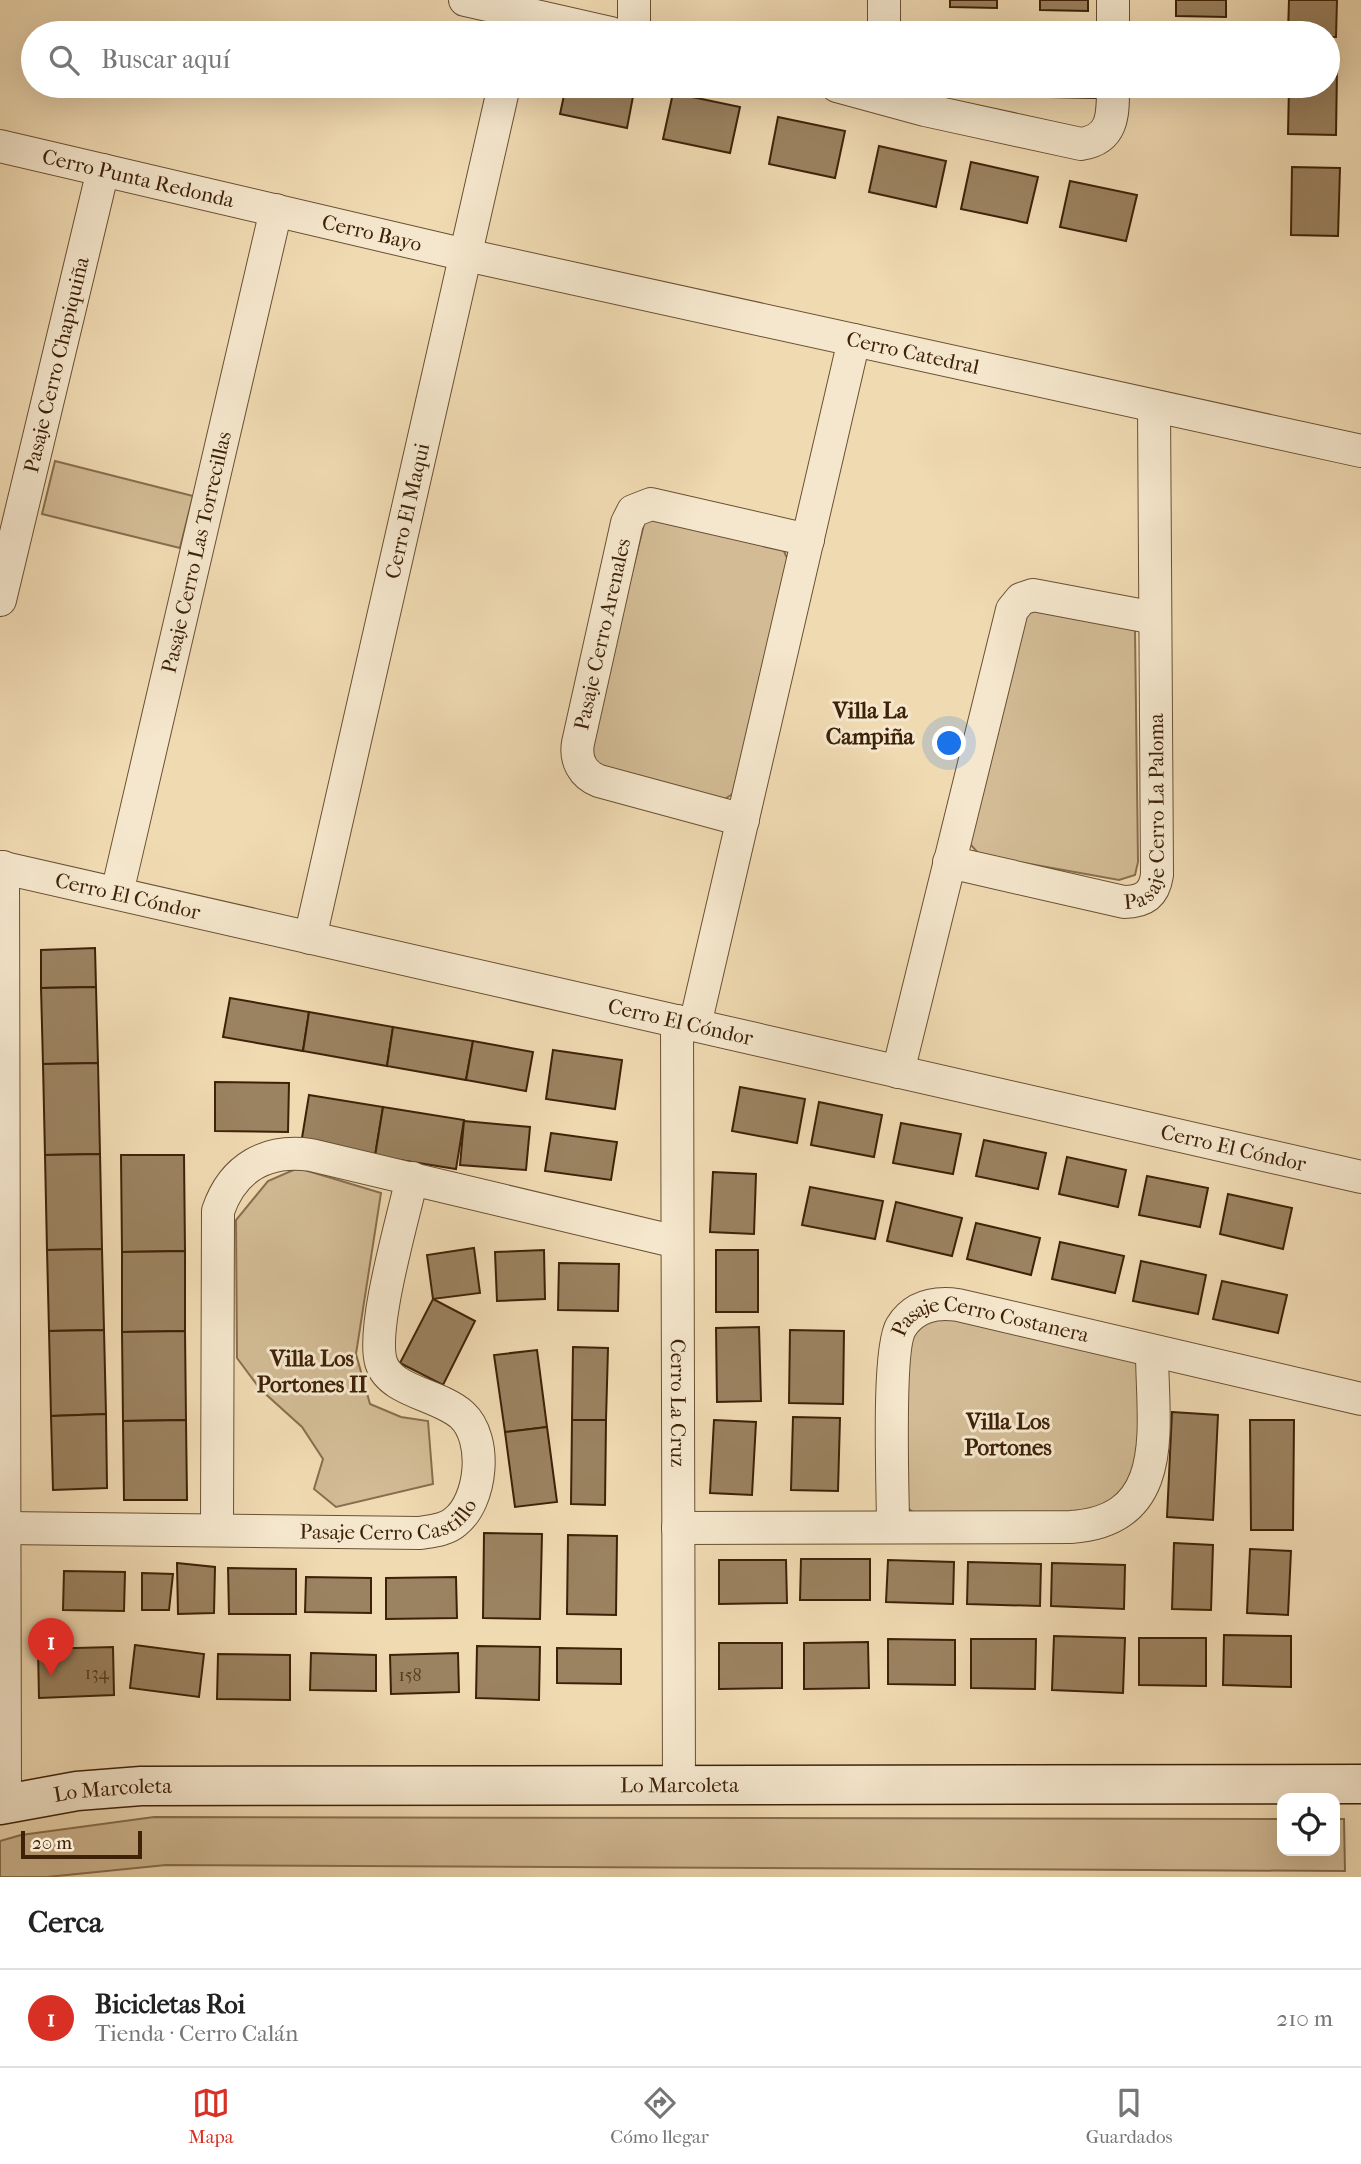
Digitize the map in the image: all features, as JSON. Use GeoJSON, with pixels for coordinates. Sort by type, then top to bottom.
{"type":"FeatureCollection","features":[{"type":"Feature","properties":{"kind":"main road","name":"Lo Marcoleta"},"geometry":{"type":"LineString","coordinates":[[2,1804],[77,1791],[141,1786],[1361,1784]]}},
{"type":"Feature","properties":{"kind":"street"},"geometry":{"type":"LineString","coordinates":[[465,0],[513,21]]}},
{"type":"Feature","properties":{"kind":"street"},"geometry":{"type":"LineString","coordinates":[[634,0],[634,21]]}},
{"type":"Feature","properties":{"kind":"street"},"geometry":{"type":"LineString","coordinates":[[884,0],[884,21]]}},
{"type":"Feature","properties":{"kind":"street"},"geometry":{"type":"LineString","coordinates":[[1113,0],[1113,21]]}},
{"type":"Feature","properties":{"kind":"street","name":"Cerro El Maqui"},"geometry":{"type":"LineString","coordinates":[[310,938],[501,98]]}},
{"type":"Feature","properties":{"kind":"street"},"geometry":{"type":"LineString","coordinates":[[899,98],[925,110],[1081,144],[1101,138],[1112,122],[1113,98]]}},
{"type":"Feature","properties":{"kind":"street","name":"Cerro Punta Redonda"},"geometry":{"type":"LineString","coordinates":[[0,146],[276,211]]}},
{"type":"Feature","properties":{"kind":"street","name":"Pasaje Cerro Chapiquiña"},"geometry":{"type":"LineString","coordinates":[[0,600],[103,170]]}},
{"type":"Feature","properties":{"kind":"street","name":"Cerro Bayo"},"geometry":{"type":"LineString","coordinates":[[276,211],[466,255]]}},
{"type":"Feature","properties":{"kind":"street","name":"Pasaje Cerro Las Torrecillas"},"geometry":{"type":"LineString","coordinates":[[117,893],[276,211]]}},
{"type":"Feature","properties":{"kind":"street","name":"Cerro Catedral"},"geometry":{"type":"LineString","coordinates":[[466,255],[1361,451]]}},
{"type":"Feature","properties":{"kind":"street"},"geometry":{"type":"LineString","coordinates":[[686,1023],[743,820],[854,340]]}},
{"type":"Feature","properties":{"kind":"street","name":"Pasaje Cerro La Paloma"},"geometry":{"type":"LineString","coordinates":[[949,862],[1124,902],[1141,901],[1153,891],[1157,875],[1154,406]]}},
{"type":"Feature","properties":{"kind":"street","name":"Pasaje Cerro Arenales"},"geometry":{"type":"LineString","coordinates":[[743,820],[599,781],[586,773],[578,761],[578,743],[627,523],[633,511],[652,504],[808,540]]}},
{"type":"Feature","properties":{"kind":"street"},"geometry":{"type":"LineString","coordinates":[[898,1072],[1009,615],[1016,604],[1033,595],[1155,618]]}},
{"type":"Feature","properties":{"kind":"street"},"geometry":{"type":"LineString","coordinates":[[1,867],[4,1528],[2,1804]]}},
{"type":"Feature","properties":{"kind":"street","name":"Cerro El Cóndor"},"geometry":{"type":"LineString","coordinates":[[1,867],[1361,1177]]}},
{"type":"Feature","properties":{"kind":"street","name":"Cerro La Cruz"},"geometry":{"type":"LineString","coordinates":[[679,1785],[677,1242],[686,1023]]}},
{"type":"Feature","properties":{"kind":"street"},"geometry":{"type":"LineString","coordinates":[[217,1530],[217,1220],[225,1192],[248,1166],[279,1153],[312,1155],[677,1242]]}},
{"type":"Feature","properties":{"kind":"street","name":"Pasaje Cerro Castillo"},"geometry":{"type":"LineString","coordinates":[[4,1528],[420,1533],[454,1524],[464,1514],[471,1500],[478,1443],[472,1429],[454,1408],[430,1395],[393,1382],[380,1358],[379,1328],[412,1178]]}},
{"type":"Feature","properties":{"kind":"street","name":"Pasaje Cerro Costanera"},"geometry":{"type":"LineString","coordinates":[[893,1527],[894,1346],[901,1328],[918,1310],[941,1303],[1361,1399]]}},
{"type":"Feature","properties":{"kind":"street"},"geometry":{"type":"LineString","coordinates":[[678,1528],[1071,1527],[1095,1524],[1116,1517],[1138,1497],[1149,1473],[1152,1351]]}},
{"type":"Feature","properties":{"kind":"shaded area"},"geometry":{"type":"Polygon","coordinates":[[[55,461],[193,496],[180,548],[42,514],[55,461]]]}},
{"type":"Feature","properties":{"kind":"shaded area"},"geometry":{"type":"Polygon","coordinates":[[[650,517],[783,549],[788,560],[734,793],[725,799],[602,770],[588,751],[644,524],[650,517]]]}},
{"type":"Feature","properties":{"kind":"shaded area"},"geometry":{"type":"Polygon","coordinates":[[[1025,608],[1133,627],[1135,631],[1138,862],[1135,875],[1119,880],[980,855],[969,843],[1025,608]]]}},
{"type":"Feature","properties":{"kind":"shaded area"},"geometry":{"type":"Polygon","coordinates":[[[298,1168],[381,1193],[356,1354],[370,1404],[401,1417],[428,1421],[433,1484],[336,1507],[314,1489],[323,1459],[302,1427],[260,1389],[237,1358],[236,1220],[268,1181],[298,1168]]]}},
{"type":"Feature","properties":{"kind":"shaded area"},"geometry":{"type":"Polygon","coordinates":[[[933,1313],[1140,1357],[1140,1467],[1108,1512],[917,1515],[905,1506],[904,1346],[933,1313]]]}},
{"type":"Feature","properties":{"kind":"shaded area"},"geometry":{"type":"Polygon","coordinates":[[[154,1817],[1277,1819],[1277,1856],[1340,1856],[1340,1819],[1344,1819],[1345,1871],[166,1865],[47,1877],[0,1877],[0,1841],[21,1835],[154,1817]]]}},
{"type":"Feature","properties":{"kind":"building"},"geometry":{"type":"Polygon","coordinates":[[[950,0],[997,0],[997,8],[950,7],[950,0]]]}},
{"type":"Feature","properties":{"kind":"building"},"geometry":{"type":"Polygon","coordinates":[[[1040,0],[1088,0],[1088,11],[1040,10],[1040,0]]]}},
{"type":"Feature","properties":{"kind":"building"},"geometry":{"type":"Polygon","coordinates":[[[1176,0],[1226,0],[1226,17],[1176,16],[1176,0]]]}},
{"type":"Feature","properties":{"kind":"building"},"geometry":{"type":"Polygon","coordinates":[[[1289,0],[1337,0],[1336,21],[1288,21],[1289,0]]]}},
{"type":"Feature","properties":{"kind":"building"},"geometry":{"type":"Polygon","coordinates":[[[563,98],[633,98],[627,128],[560,114],[563,98]]]}},
{"type":"Feature","properties":{"kind":"building"},"geometry":{"type":"Polygon","coordinates":[[[672,98],[697,98],[740,107],[730,153],[663,139],[672,98]]]}},
{"type":"Feature","properties":{"kind":"building"},"geometry":{"type":"Polygon","coordinates":[[[1289,98],[1337,98],[1336,135],[1288,134],[1289,98]]]}},
{"type":"Feature","properties":{"kind":"building"},"geometry":{"type":"Polygon","coordinates":[[[778,117],[845,131],[835,178],[769,164],[778,117]]]}},
{"type":"Feature","properties":{"kind":"building"},"geometry":{"type":"Polygon","coordinates":[[[879,146],[946,161],[936,207],[869,192],[879,146]]]}},
{"type":"Feature","properties":{"kind":"building"},"geometry":{"type":"Polygon","coordinates":[[[971,162],[1038,177],[1027,223],[961,209],[971,162]]]}},
{"type":"Feature","properties":{"kind":"building"},"geometry":{"type":"Polygon","coordinates":[[[1292,167],[1340,168],[1338,236],[1291,235],[1292,167]]]}},
{"type":"Feature","properties":{"kind":"building"},"geometry":{"type":"Polygon","coordinates":[[[1070,181],[1137,195],[1126,241],[1060,227],[1070,181]]]}},
{"type":"Feature","properties":{"kind":"building"},"geometry":{"type":"Polygon","coordinates":[[[95,948],[96,987],[41,988],[41,950],[95,948]]]}},
{"type":"Feature","properties":{"kind":"building"},"geometry":{"type":"Polygon","coordinates":[[[96,987],[98,1063],[43,1064],[41,988],[96,987]]]}},
{"type":"Feature","properties":{"kind":"building"},"geometry":{"type":"Polygon","coordinates":[[[230,998],[309,1012],[303,1051],[223,1037],[230,998]]]}},
{"type":"Feature","properties":{"kind":"building"},"geometry":{"type":"Polygon","coordinates":[[[309,1012],[393,1027],[387,1066],[303,1051],[309,1012]]]}},
{"type":"Feature","properties":{"kind":"building"},"geometry":{"type":"Polygon","coordinates":[[[393,1027],[473,1041],[466,1080],[387,1066],[393,1027]]]}},
{"type":"Feature","properties":{"kind":"building"},"geometry":{"type":"Polygon","coordinates":[[[473,1041],[533,1052],[526,1091],[466,1080],[473,1041]]]}},
{"type":"Feature","properties":{"kind":"building"},"geometry":{"type":"Polygon","coordinates":[[[553,1050],[622,1060],[615,1109],[546,1099],[553,1050]]]}},
{"type":"Feature","properties":{"kind":"building"},"geometry":{"type":"Polygon","coordinates":[[[98,1063],[100,1154],[45,1155],[43,1064],[98,1063]]]}},
{"type":"Feature","properties":{"kind":"building"},"geometry":{"type":"Polygon","coordinates":[[[215,1082],[289,1083],[288,1132],[215,1131],[215,1082]]]}},
{"type":"Feature","properties":{"kind":"building"},"geometry":{"type":"Polygon","coordinates":[[[740,1087],[805,1099],[797,1143],[732,1131],[740,1087]]]}},
{"type":"Feature","properties":{"kind":"building"},"geometry":{"type":"Polygon","coordinates":[[[309,1095],[383,1107],[375,1156],[301,1144],[309,1095]]]}},
{"type":"Feature","properties":{"kind":"building"},"geometry":{"type":"Polygon","coordinates":[[[819,1102],[882,1115],[874,1157],[811,1145],[819,1102]]]}},
{"type":"Feature","properties":{"kind":"building"},"geometry":{"type":"Polygon","coordinates":[[[383,1107],[464,1120],[456,1169],[375,1156],[383,1107]]]}},
{"type":"Feature","properties":{"kind":"building"},"geometry":{"type":"Polygon","coordinates":[[[464,1121],[530,1127],[526,1170],[460,1165],[464,1121]]]}},
{"type":"Feature","properties":{"kind":"building"},"geometry":{"type":"Polygon","coordinates":[[[901,1123],[961,1134],[953,1174],[893,1163],[901,1123]]]}},
{"type":"Feature","properties":{"kind":"building"},"geometry":{"type":"Polygon","coordinates":[[[551,1133],[617,1142],[611,1180],[545,1171],[551,1133]]]}},
{"type":"Feature","properties":{"kind":"building"},"geometry":{"type":"Polygon","coordinates":[[[984,1140],[1046,1153],[1038,1189],[976,1176],[984,1140]]]}},
{"type":"Feature","properties":{"kind":"building"},"geometry":{"type":"Polygon","coordinates":[[[100,1154],[102,1249],[47,1250],[45,1155],[100,1154]]]}},
{"type":"Feature","properties":{"kind":"building"},"geometry":{"type":"Polygon","coordinates":[[[121,1155],[184,1155],[185,1251],[122,1252],[121,1155]]]}},
{"type":"Feature","properties":{"kind":"building"},"geometry":{"type":"Polygon","coordinates":[[[1067,1157],[1126,1170],[1118,1207],[1059,1194],[1067,1157]]]}},
{"type":"Feature","properties":{"kind":"building"},"geometry":{"type":"Polygon","coordinates":[[[713,1172],[756,1174],[754,1234],[710,1232],[713,1172]]]}},
{"type":"Feature","properties":{"kind":"building"},"geometry":{"type":"Polygon","coordinates":[[[1147,1176],[1208,1188],[1200,1227],[1139,1215],[1147,1176]]]}},
{"type":"Feature","properties":{"kind":"building"},"geometry":{"type":"Polygon","coordinates":[[[810,1187],[883,1201],[875,1239],[802,1225],[810,1187]]]}},
{"type":"Feature","properties":{"kind":"building"},"geometry":{"type":"Polygon","coordinates":[[[1228,1194],[1292,1208],[1283,1249],[1220,1234],[1228,1194]]]}},
{"type":"Feature","properties":{"kind":"building"},"geometry":{"type":"Polygon","coordinates":[[[896,1202],[962,1218],[952,1256],[887,1241],[896,1202]]]}},
{"type":"Feature","properties":{"kind":"building"},"geometry":{"type":"Polygon","coordinates":[[[976,1223],[1040,1238],[1031,1275],[967,1259],[976,1223]]]}},
{"type":"Feature","properties":{"kind":"building"},"geometry":{"type":"Polygon","coordinates":[[[1060,1242],[1124,1256],[1115,1293],[1052,1279],[1060,1242]]]}},
{"type":"Feature","properties":{"kind":"building"},"geometry":{"type":"Polygon","coordinates":[[[474,1248],[480,1293],[433,1299],[427,1255],[474,1248]]]}},
{"type":"Feature","properties":{"kind":"building"},"geometry":{"type":"Polygon","coordinates":[[[102,1249],[104,1330],[49,1331],[47,1250],[102,1249]]]}},
{"type":"Feature","properties":{"kind":"building"},"geometry":{"type":"Polygon","coordinates":[[[544,1250],[545,1299],[497,1301],[495,1252],[544,1250]]]}},
{"type":"Feature","properties":{"kind":"building"},"geometry":{"type":"Polygon","coordinates":[[[716,1250],[758,1250],[758,1312],[716,1312],[716,1250]]]}},
{"type":"Feature","properties":{"kind":"building"},"geometry":{"type":"Polygon","coordinates":[[[185,1251],[185,1331],[122,1332],[122,1252],[185,1251]]]}},
{"type":"Feature","properties":{"kind":"building"},"geometry":{"type":"Polygon","coordinates":[[[1141,1261],[1206,1275],[1198,1314],[1133,1301],[1141,1261]]]}},
{"type":"Feature","properties":{"kind":"building"},"geometry":{"type":"Polygon","coordinates":[[[559,1263],[619,1264],[618,1311],[558,1310],[559,1263]]]}},
{"type":"Feature","properties":{"kind":"building"},"geometry":{"type":"Polygon","coordinates":[[[1222,1281],[1287,1295],[1278,1333],[1213,1319],[1222,1281]]]}},
{"type":"Feature","properties":{"kind":"building"},"geometry":{"type":"Polygon","coordinates":[[[433,1299],[475,1321],[443,1385],[400,1363],[433,1299]]]}},
{"type":"Feature","properties":{"kind":"building"},"geometry":{"type":"Polygon","coordinates":[[[759,1327],[761,1401],[717,1402],[716,1328],[759,1327]]]}},
{"type":"Feature","properties":{"kind":"building"},"geometry":{"type":"Polygon","coordinates":[[[104,1330],[106,1414],[51,1416],[49,1331],[104,1330]]]}},
{"type":"Feature","properties":{"kind":"building"},"geometry":{"type":"Polygon","coordinates":[[[790,1330],[844,1331],[843,1404],[789,1403],[790,1330]]]}},
{"type":"Feature","properties":{"kind":"building"},"geometry":{"type":"Polygon","coordinates":[[[185,1331],[186,1420],[123,1421],[122,1332],[185,1331]]]}},
{"type":"Feature","properties":{"kind":"building"},"geometry":{"type":"Polygon","coordinates":[[[573,1347],[608,1348],[606,1420],[572,1420],[573,1347]]]}},
{"type":"Feature","properties":{"kind":"building"},"geometry":{"type":"Polygon","coordinates":[[[537,1350],[547,1427],[505,1432],[494,1355],[537,1350]]]}},
{"type":"Feature","properties":{"kind":"building"},"geometry":{"type":"Polygon","coordinates":[[[1172,1412],[1218,1415],[1213,1520],[1167,1517],[1172,1412]]]}},
{"type":"Feature","properties":{"kind":"building"},"geometry":{"type":"Polygon","coordinates":[[[106,1414],[107,1488],[53,1490],[51,1416],[106,1414]]]}},
{"type":"Feature","properties":{"kind":"building"},"geometry":{"type":"Polygon","coordinates":[[[793,1417],[840,1418],[838,1491],[791,1490],[793,1417]]]}},
{"type":"Feature","properties":{"kind":"building"},"geometry":{"type":"Polygon","coordinates":[[[186,1420],[187,1500],[124,1500],[123,1421],[186,1420]]]}},
{"type":"Feature","properties":{"kind":"building"},"geometry":{"type":"Polygon","coordinates":[[[572,1420],[606,1420],[605,1505],[571,1504],[572,1420]]]}},
{"type":"Feature","properties":{"kind":"building"},"geometry":{"type":"Polygon","coordinates":[[[714,1420],[756,1422],[752,1495],[710,1493],[714,1420]]]}},
{"type":"Feature","properties":{"kind":"building"},"geometry":{"type":"Polygon","coordinates":[[[1250,1420],[1294,1420],[1293,1530],[1251,1530],[1250,1420]]]}},
{"type":"Feature","properties":{"kind":"building"},"geometry":{"type":"Polygon","coordinates":[[[547,1427],[557,1502],[515,1507],[505,1432],[547,1427]]]}},
{"type":"Feature","properties":{"kind":"building"},"geometry":{"type":"Polygon","coordinates":[[[484,1533],[542,1534],[540,1619],[483,1618],[484,1533]]]}},
{"type":"Feature","properties":{"kind":"building"},"geometry":{"type":"Polygon","coordinates":[[[568,1535],[617,1536],[616,1615],[567,1614],[568,1535]]]}},
{"type":"Feature","properties":{"kind":"building"},"geometry":{"type":"Polygon","coordinates":[[[1174,1543],[1213,1545],[1211,1610],[1172,1609],[1174,1543]]]}},
{"type":"Feature","properties":{"kind":"building"},"geometry":{"type":"Polygon","coordinates":[[[1250,1549],[1291,1551],[1288,1615],[1247,1613],[1250,1549]]]}},
{"type":"Feature","properties":{"kind":"building"},"geometry":{"type":"Polygon","coordinates":[[[801,1559],[870,1559],[870,1600],[800,1600],[801,1559]]]}},
{"type":"Feature","properties":{"kind":"building"},"geometry":{"type":"Polygon","coordinates":[[[719,1560],[786,1560],[787,1603],[719,1604],[719,1560]]]}},
{"type":"Feature","properties":{"kind":"building"},"geometry":{"type":"Polygon","coordinates":[[[888,1560],[954,1562],[953,1604],[886,1602],[888,1560]]]}},
{"type":"Feature","properties":{"kind":"building"},"geometry":{"type":"Polygon","coordinates":[[[968,1562],[1041,1564],[1040,1606],[967,1604],[968,1562]]]}},
{"type":"Feature","properties":{"kind":"building"},"geometry":{"type":"Polygon","coordinates":[[[177,1563],[215,1567],[214,1613],[178,1614],[177,1563]]]}},
{"type":"Feature","properties":{"kind":"building"},"geometry":{"type":"Polygon","coordinates":[[[1052,1563],[1125,1565],[1124,1609],[1051,1606],[1052,1563]]]}},
{"type":"Feature","properties":{"kind":"building"},"geometry":{"type":"Polygon","coordinates":[[[228,1568],[296,1569],[296,1614],[229,1614],[228,1568]]]}},
{"type":"Feature","properties":{"kind":"building"},"geometry":{"type":"Polygon","coordinates":[[[64,1571],[125,1572],[124,1611],[63,1610],[64,1571]]]}},
{"type":"Feature","properties":{"kind":"building"},"geometry":{"type":"Polygon","coordinates":[[[142,1573],[173,1574],[169,1610],[142,1610],[142,1573]]]}},
{"type":"Feature","properties":{"kind":"building"},"geometry":{"type":"Polygon","coordinates":[[[306,1577],[371,1578],[371,1613],[305,1612],[306,1577]]]}},
{"type":"Feature","properties":{"kind":"building"},"geometry":{"type":"Polygon","coordinates":[[[456,1577],[457,1618],[386,1619],[386,1578],[456,1577]]]}},
{"type":"Feature","properties":{"kind":"building"},"geometry":{"type":"Polygon","coordinates":[[[1224,1635],[1291,1636],[1291,1687],[1223,1685],[1224,1635]]]}},
{"type":"Feature","properties":{"kind":"building"},"geometry":{"type":"Polygon","coordinates":[[[1054,1636],[1125,1638],[1123,1693],[1052,1690],[1054,1636]]]}},
{"type":"Feature","properties":{"kind":"building"},"geometry":{"type":"Polygon","coordinates":[[[1139,1638],[1206,1638],[1206,1686],[1139,1685],[1139,1638]]]}},
{"type":"Feature","properties":{"kind":"building"},"geometry":{"type":"Polygon","coordinates":[[[888,1639],[955,1640],[955,1685],[888,1684],[888,1639]]]}},
{"type":"Feature","properties":{"kind":"building"},"geometry":{"type":"Polygon","coordinates":[[[971,1639],[1036,1639],[1035,1689],[971,1688],[971,1639]]]}},
{"type":"Feature","properties":{"kind":"building"},"geometry":{"type":"Polygon","coordinates":[[[868,1642],[869,1688],[804,1689],[804,1643],[868,1642]]]}},
{"type":"Feature","properties":{"kind":"building"},"geometry":{"type":"Polygon","coordinates":[[[719,1643],[782,1643],[782,1688],[719,1689],[719,1643]]]}},
{"type":"Feature","properties":{"kind":"building"},"geometry":{"type":"Polygon","coordinates":[[[135,1645],[204,1654],[199,1697],[130,1688],[135,1645]]]}},
{"type":"Feature","properties":{"kind":"building"},"geometry":{"type":"Polygon","coordinates":[[[477,1646],[540,1647],[539,1700],[476,1698],[477,1646]]]}},
{"type":"Feature","properties":{"kind":"building"},"geometry":{"type":"Polygon","coordinates":[[[113,1647],[114,1695],[39,1698],[38,1649],[113,1647]]]}},
{"type":"Feature","properties":{"kind":"building"},"geometry":{"type":"Polygon","coordinates":[[[557,1648],[621,1649],[621,1684],[557,1683],[557,1648]]]}},
{"type":"Feature","properties":{"kind":"building"},"geometry":{"type":"Polygon","coordinates":[[[311,1653],[376,1655],[376,1691],[310,1690],[311,1653]]]}},
{"type":"Feature","properties":{"kind":"building"},"geometry":{"type":"Polygon","coordinates":[[[458,1653],[459,1692],[391,1694],[390,1655],[458,1653]]]}},
{"type":"Feature","properties":{"kind":"building"},"geometry":{"type":"Polygon","coordinates":[[[218,1654],[290,1655],[290,1700],[217,1699],[218,1654]]]}},
{"type":"Feature","properties":{"kind":"place","name":"Bicicletas Roi"},"geometry":{"type":"Point","coordinates":[51,1676]}},
{"type":"Feature","properties":{"kind":"district","name":"Villa La Campiña"},"geometry":{"type":"Point","coordinates":[870,723]}},
{"type":"Feature","properties":{"kind":"district","name":"Villa Los Portones II"},"geometry":{"type":"Point","coordinates":[312,1371]}},
{"type":"Feature","properties":{"kind":"district","name":"Villa Los Portones"},"geometry":{"type":"Point","coordinates":[1008,1434]}}]}
